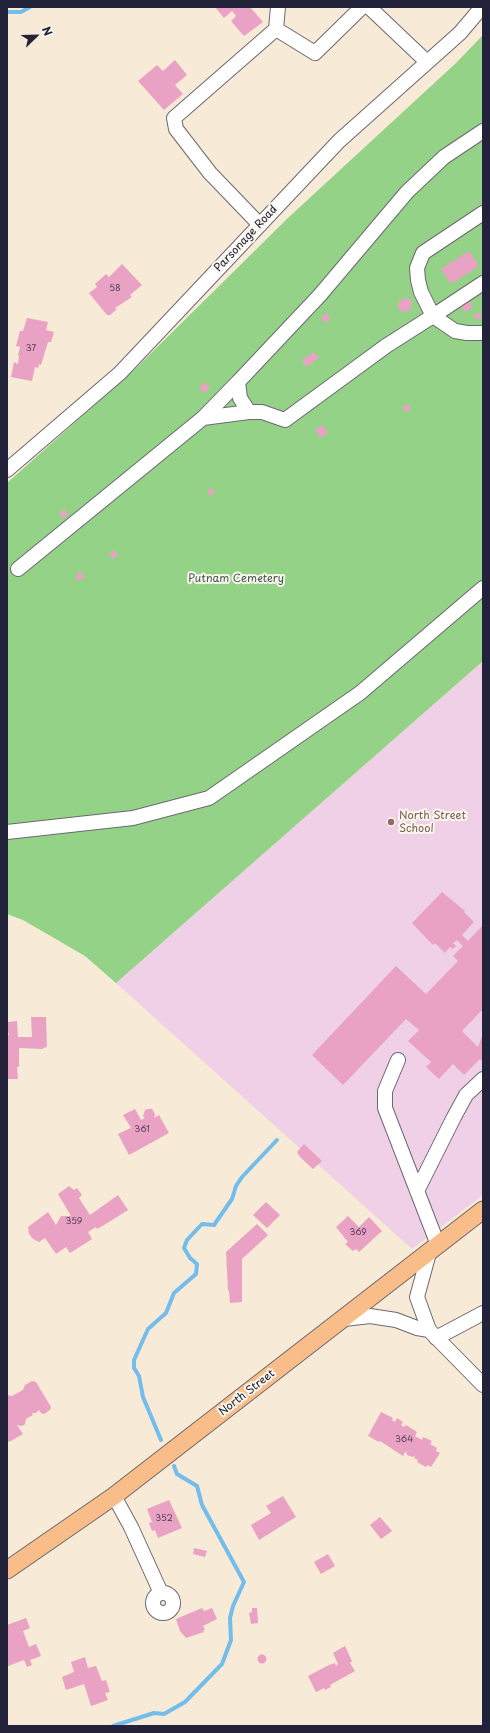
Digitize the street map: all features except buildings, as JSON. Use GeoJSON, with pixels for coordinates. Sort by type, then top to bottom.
{"type":"FeatureCollection","features":[{"type":"Feature","properties":{"kind":"main road","name":"North Street"},"geometry":{"type":"LineString","coordinates":[[7,1570],[114,1496],[483,1210]]}},
{"type":"Feature","properties":{"kind":"street"},"geometry":{"type":"LineString","coordinates":[[260,224],[210,173],[176,128],[174,118],[276,29],[278,7]]}},
{"type":"Feature","properties":{"kind":"street"},"geometry":{"type":"LineString","coordinates":[[276,29],[315,53],[362,7]]}},
{"type":"Feature","properties":{"kind":"street"},"geometry":{"type":"LineString","coordinates":[[369,7],[427,62]]}},
{"type":"Feature","properties":{"kind":"street","name":"Parsonage Road"},"geometry":{"type":"LineString","coordinates":[[7,470],[120,373],[339,141],[460,33],[482,7]]}},
{"type":"Feature","properties":{"kind":"street"},"geometry":{"type":"LineString","coordinates":[[18,569],[203,418],[320,295],[407,192],[444,157],[483,131]]}},
{"type":"Feature","properties":{"kind":"street"},"geometry":{"type":"LineString","coordinates":[[483,213],[423,253],[418,268],[418,280],[421,292],[432,316],[455,331],[467,333],[483,332]]}},
{"type":"Feature","properties":{"kind":"street"},"geometry":{"type":"LineString","coordinates":[[203,418],[249,412],[262,412],[285,420],[386,346],[483,283]]}},
{"type":"Feature","properties":{"kind":"street"},"geometry":{"type":"LineString","coordinates":[[238,382],[240,398],[249,412]]}},
{"type":"Feature","properties":{"kind":"street"},"geometry":{"type":"LineString","coordinates":[[7,832],[133,818],[209,798],[360,692],[483,588]]}},
{"type":"Feature","properties":{"kind":"street"},"geometry":{"type":"LineString","coordinates":[[398,1060],[385,1091],[385,1108],[417,1191],[434,1249],[417,1297],[432,1334],[483,1385]]}},
{"type":"Feature","properties":{"kind":"street"},"geometry":{"type":"LineString","coordinates":[[417,1191],[466,1095],[483,1078]]}},
{"type":"Feature","properties":{"kind":"street"},"geometry":{"type":"LineString","coordinates":[[344,1319],[370,1316],[396,1320],[432,1334],[483,1313]]}},
{"type":"Feature","properties":{"kind":"street"},"geometry":{"type":"LineString","coordinates":[[114,1496],[131,1527],[161,1594]]}},
{"type":"Feature","properties":{"kind":"shaded area","name":"North Street School"},"geometry":{"type":"Polygon","coordinates":[[[483,661],[483,1195],[412,1249],[116,983],[483,661]]]}},
{"type":"Feature","properties":{"kind":"green space","name":"Putnam Cemetery"},"geometry":{"type":"Polygon","coordinates":[[[483,35],[483,661],[116,983],[85,956],[23,920],[7,914],[7,483],[136,368],[289,217],[456,63],[483,35]]]}},
{"type":"Feature","properties":{"kind":"waterway"},"geometry":{"type":"LineString","coordinates":[[7,12],[21,12],[30,7]]}},
{"type":"Feature","properties":{"kind":"waterway"},"geometry":{"type":"LineString","coordinates":[[161,1440],[143,1397],[139,1376],[134,1368],[134,1360],[148,1329],[166,1313],[174,1293],[196,1274],[197,1264],[190,1258],[184,1248],[187,1240],[202,1224],[214,1225],[232,1199],[236,1186],[242,1177],[277,1140]]}},
{"type":"Feature","properties":{"kind":"waterway"},"geometry":{"type":"LineString","coordinates":[[113,1726],[154,1713],[164,1714],[185,1702],[222,1664],[231,1640],[230,1618],[233,1606],[244,1582],[202,1505],[197,1486],[177,1474],[174,1466]]}},
{"type":"Feature","properties":{"kind":"place","name":"North Street School"},"geometry":{"type":"Point","coordinates":[391,822]}}]}
